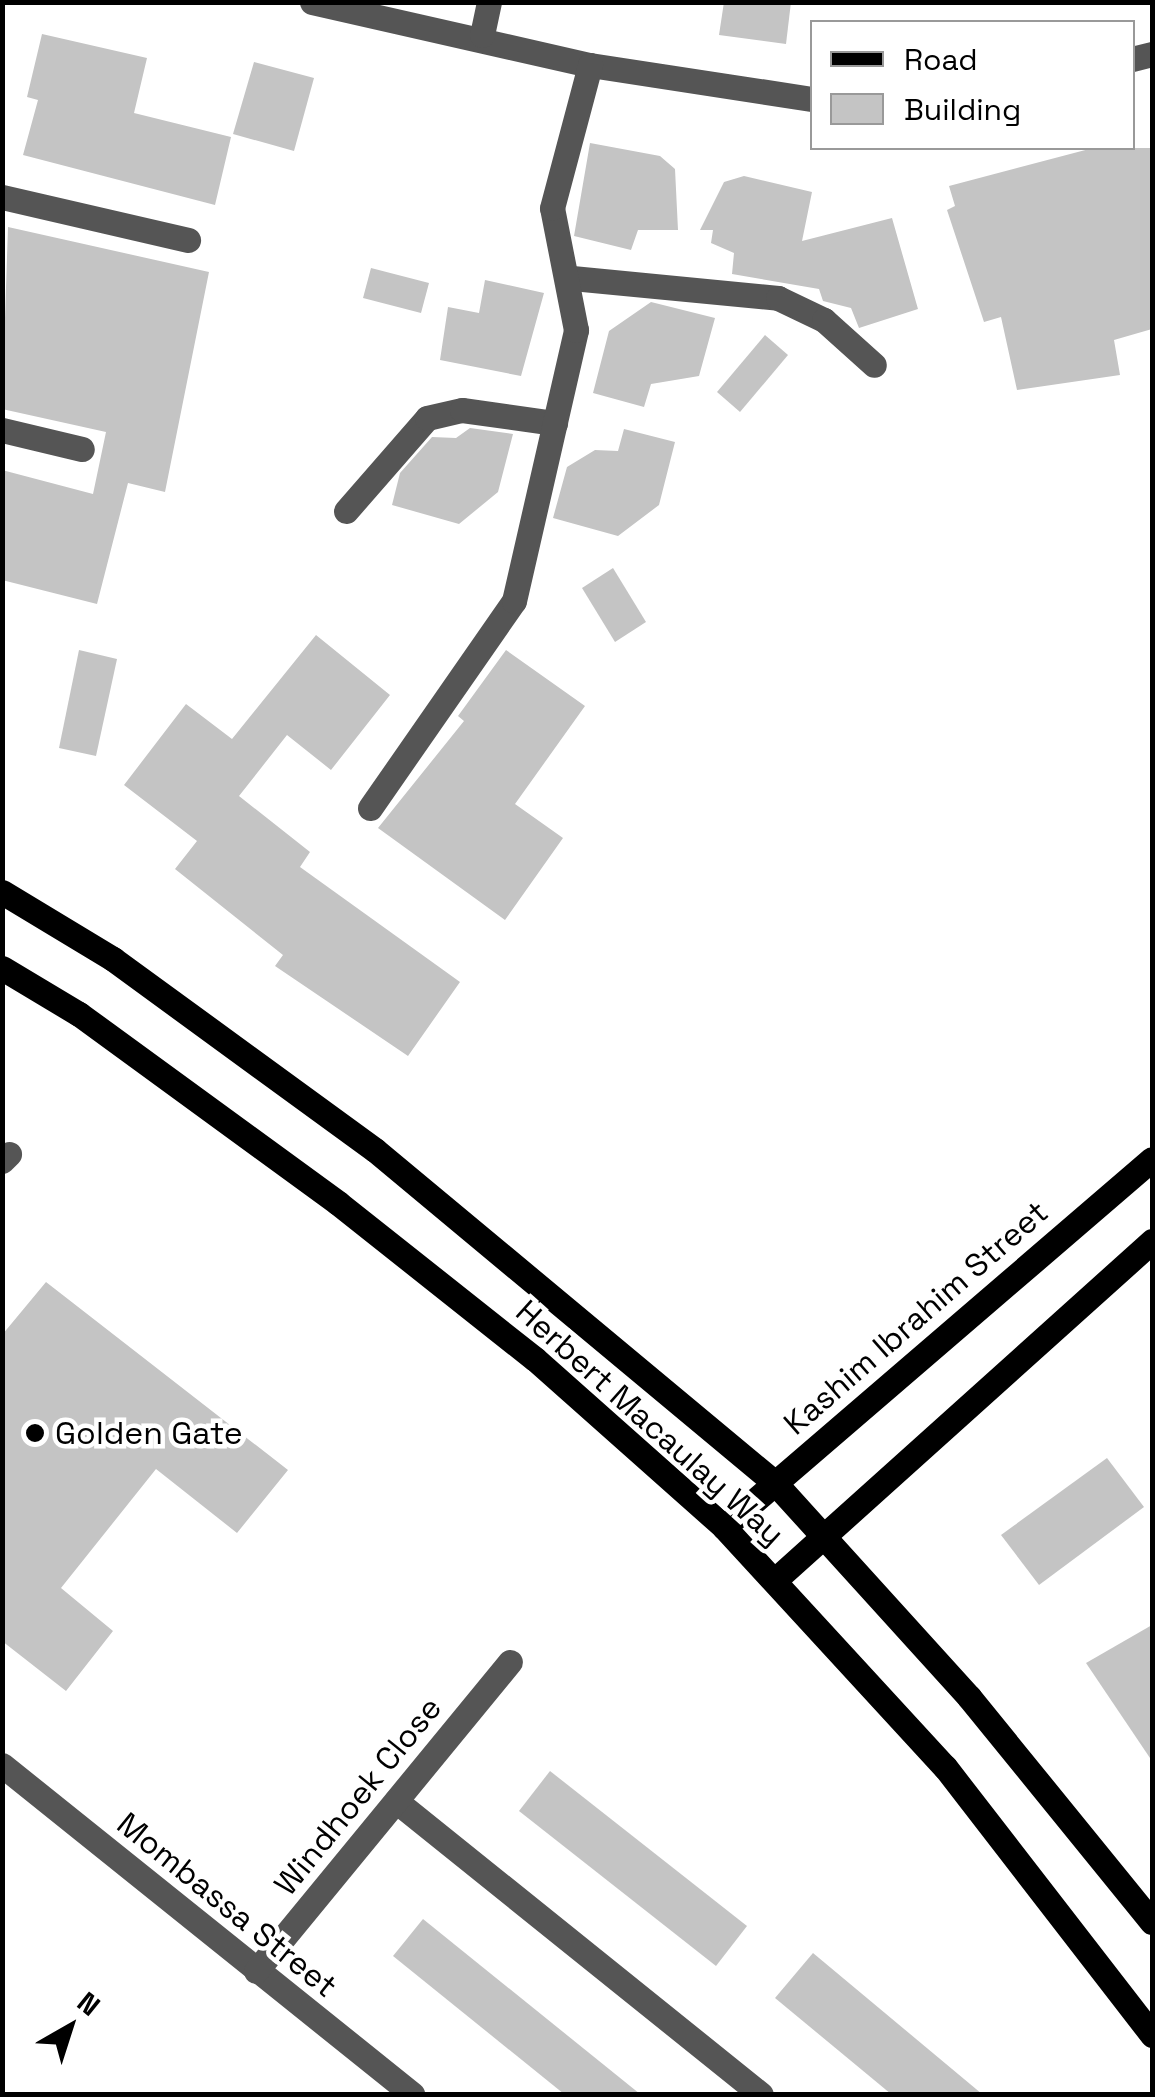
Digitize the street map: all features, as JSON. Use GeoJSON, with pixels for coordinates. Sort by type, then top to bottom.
{"type":"FeatureCollection","features":[{"type":"Feature","properties":{"kind":"main road","name":"Herbert Macaulay Way"},"geometry":{"type":"LineString","coordinates":[[2,892],[113,959],[375,1150],[775,1483],[825,1534],[1152,1922]]}},
{"type":"Feature","properties":{"kind":"main road","name":"Herbert Macaulay Way"},"geometry":{"type":"LineString","coordinates":[[2,968],[80,1014],[338,1203],[535,1360],[724,1527],[945,1766],[1152,2035]]}},
{"type":"Feature","properties":{"kind":"main road","name":"Kashim Ibrahim Street"},"geometry":{"type":"LineString","coordinates":[[724,1527],[1152,1159]]}},
{"type":"Feature","properties":{"kind":"main road"},"geometry":{"type":"LineString","coordinates":[[775,1580],[1152,1241]]}},
{"type":"Feature","properties":{"kind":"street"},"geometry":{"type":"LineString","coordinates":[[312,2],[482,34],[590,65],[810,99]]}},
{"type":"Feature","properties":{"kind":"street"},"geometry":{"type":"LineString","coordinates":[[482,34],[489,2]]}},
{"type":"Feature","properties":{"kind":"street"},"geometry":{"type":"LineString","coordinates":[[370,808],[514,601],[576,330],[572,278],[552,208],[590,65]]}},
{"type":"Feature","properties":{"kind":"street"},"geometry":{"type":"LineString","coordinates":[[2,197],[188,240]]}},
{"type":"Feature","properties":{"kind":"street"},"geometry":{"type":"LineString","coordinates":[[572,278],[778,298],[824,320],[874,365]]}},
{"type":"Feature","properties":{"kind":"street"},"geometry":{"type":"LineString","coordinates":[[346,512],[427,418],[462,410],[555,423]]}},
{"type":"Feature","properties":{"kind":"street"},"geometry":{"type":"LineString","coordinates":[[2,430],[82,449]]}},
{"type":"Feature","properties":{"kind":"street","name":"Windhoek Close"},"geometry":{"type":"LineString","coordinates":[[256,1971],[510,1662]]}},
{"type":"Feature","properties":{"kind":"street","name":"Mombassa Street"},"geometry":{"type":"LineString","coordinates":[[4,1769],[412,2094]]}},
{"type":"Feature","properties":{"kind":"street"},"geometry":{"type":"LineString","coordinates":[[396,1800],[760,2094]]}},
{"type":"Feature","properties":{"kind":"building"},"geometry":{"type":"Polygon","coordinates":[[[724,2],[791,2],[786,44],[719,35],[724,2]]]}},
{"type":"Feature","properties":{"kind":"building"},"geometry":{"type":"Polygon","coordinates":[[[42,34],[147,58],[134,113],[231,137],[215,205],[23,155],[38,100],[27,97],[42,34]]]}},
{"type":"Feature","properties":{"kind":"building"},"geometry":{"type":"Polygon","coordinates":[[[254,62],[314,78],[294,151],[233,134],[254,62]]]}},
{"type":"Feature","properties":{"kind":"building"},"geometry":{"type":"Polygon","coordinates":[[[590,143],[660,156],[675,169],[678,230],[638,230],[631,250],[574,236],[590,143]]]}},
{"type":"Feature","properties":{"kind":"building"},"geometry":{"type":"Polygon","coordinates":[[[1152,148],[1152,329],[1114,340],[1120,375],[1017,390],[1001,317],[984,322],[947,210],[955,206],[949,186],[1085,150],[1152,148]]]}},
{"type":"Feature","properties":{"kind":"building"},"geometry":{"type":"Polygon","coordinates":[[[744,176],[812,192],[802,241],[892,218],[918,309],[859,328],[851,308],[823,301],[819,289],[732,274],[734,253],[711,243],[713,230],[700,230],[724,182],[744,176]]]}},
{"type":"Feature","properties":{"kind":"building"},"geometry":{"type":"Polygon","coordinates":[[[8,227],[209,272],[165,492],[128,483],[97,604],[2,580],[2,470],[93,494],[106,432],[2,409],[8,227]]]}},
{"type":"Feature","properties":{"kind":"building"},"geometry":{"type":"Polygon","coordinates":[[[371,268],[429,283],[421,313],[363,298],[371,268]]]}},
{"type":"Feature","properties":{"kind":"building"},"geometry":{"type":"Polygon","coordinates":[[[485,280],[544,293],[521,376],[440,360],[448,307],[479,313],[485,280]]]}},
{"type":"Feature","properties":{"kind":"building"},"geometry":{"type":"Polygon","coordinates":[[[651,302],[715,318],[699,376],[651,384],[644,407],[593,393],[609,331],[651,302]]]}},
{"type":"Feature","properties":{"kind":"building"},"geometry":{"type":"Polygon","coordinates":[[[765,335],[788,355],[740,412],[717,392],[765,335]]]}},
{"type":"Feature","properties":{"kind":"building"},"geometry":{"type":"Polygon","coordinates":[[[470,428],[513,434],[498,492],[459,524],[392,505],[400,473],[432,437],[456,438],[470,428]]]}},
{"type":"Feature","properties":{"kind":"building"},"geometry":{"type":"Polygon","coordinates":[[[624,429],[675,442],[659,505],[618,536],[553,518],[567,467],[595,450],[618,451],[624,429]]]}},
{"type":"Feature","properties":{"kind":"building"},"geometry":{"type":"Polygon","coordinates":[[[613,568],[646,622],[615,642],[582,588],[613,568]]]}},
{"type":"Feature","properties":{"kind":"building"},"geometry":{"type":"Polygon","coordinates":[[[316,635],[390,695],[331,770],[287,735],[239,796],[310,852],[300,867],[460,982],[408,1056],[275,966],[283,955],[175,869],[197,841],[124,785],[186,704],[232,739],[316,635]]]}},
{"type":"Feature","properties":{"kind":"building"},"geometry":{"type":"Polygon","coordinates":[[[79,650],[117,659],[96,756],[59,748],[79,650]]]}},
{"type":"Feature","properties":{"kind":"building"},"geometry":{"type":"Polygon","coordinates":[[[506,650],[585,706],[515,804],[563,838],[505,920],[378,828],[464,721],[458,716],[506,650]]]}},
{"type":"Feature","properties":{"kind":"building"},"geometry":{"type":"Polygon","coordinates":[[[46,1282],[288,1470],[237,1533],[156,1469],[61,1588],[113,1631],[66,1691],[2,1641],[2,1335],[46,1282]]]}},
{"type":"Feature","properties":{"kind":"building"},"geometry":{"type":"Polygon","coordinates":[[[1107,1458],[1144,1507],[1039,1585],[1001,1535],[1107,1458]]]}},
{"type":"Feature","properties":{"kind":"building"},"geometry":{"type":"Polygon","coordinates":[[[1152,1625],[1152,1761],[1086,1663],[1152,1625]]]}},
{"type":"Feature","properties":{"kind":"building"},"geometry":{"type":"Polygon","coordinates":[[[550,1771],[747,1926],[716,1966],[519,1811],[550,1771]]]}},
{"type":"Feature","properties":{"kind":"building"},"geometry":{"type":"Polygon","coordinates":[[[423,1919],[640,2094],[564,2094],[393,1956],[423,1919]]]}},
{"type":"Feature","properties":{"kind":"building"},"geometry":{"type":"Polygon","coordinates":[[[813,1953],[982,2094],[891,2094],[775,1998],[813,1953]]]}},
{"type":"Feature","properties":{"kind":"place","name":"Golden Gate"},"geometry":{"type":"Point","coordinates":[35,1433]}}]}
